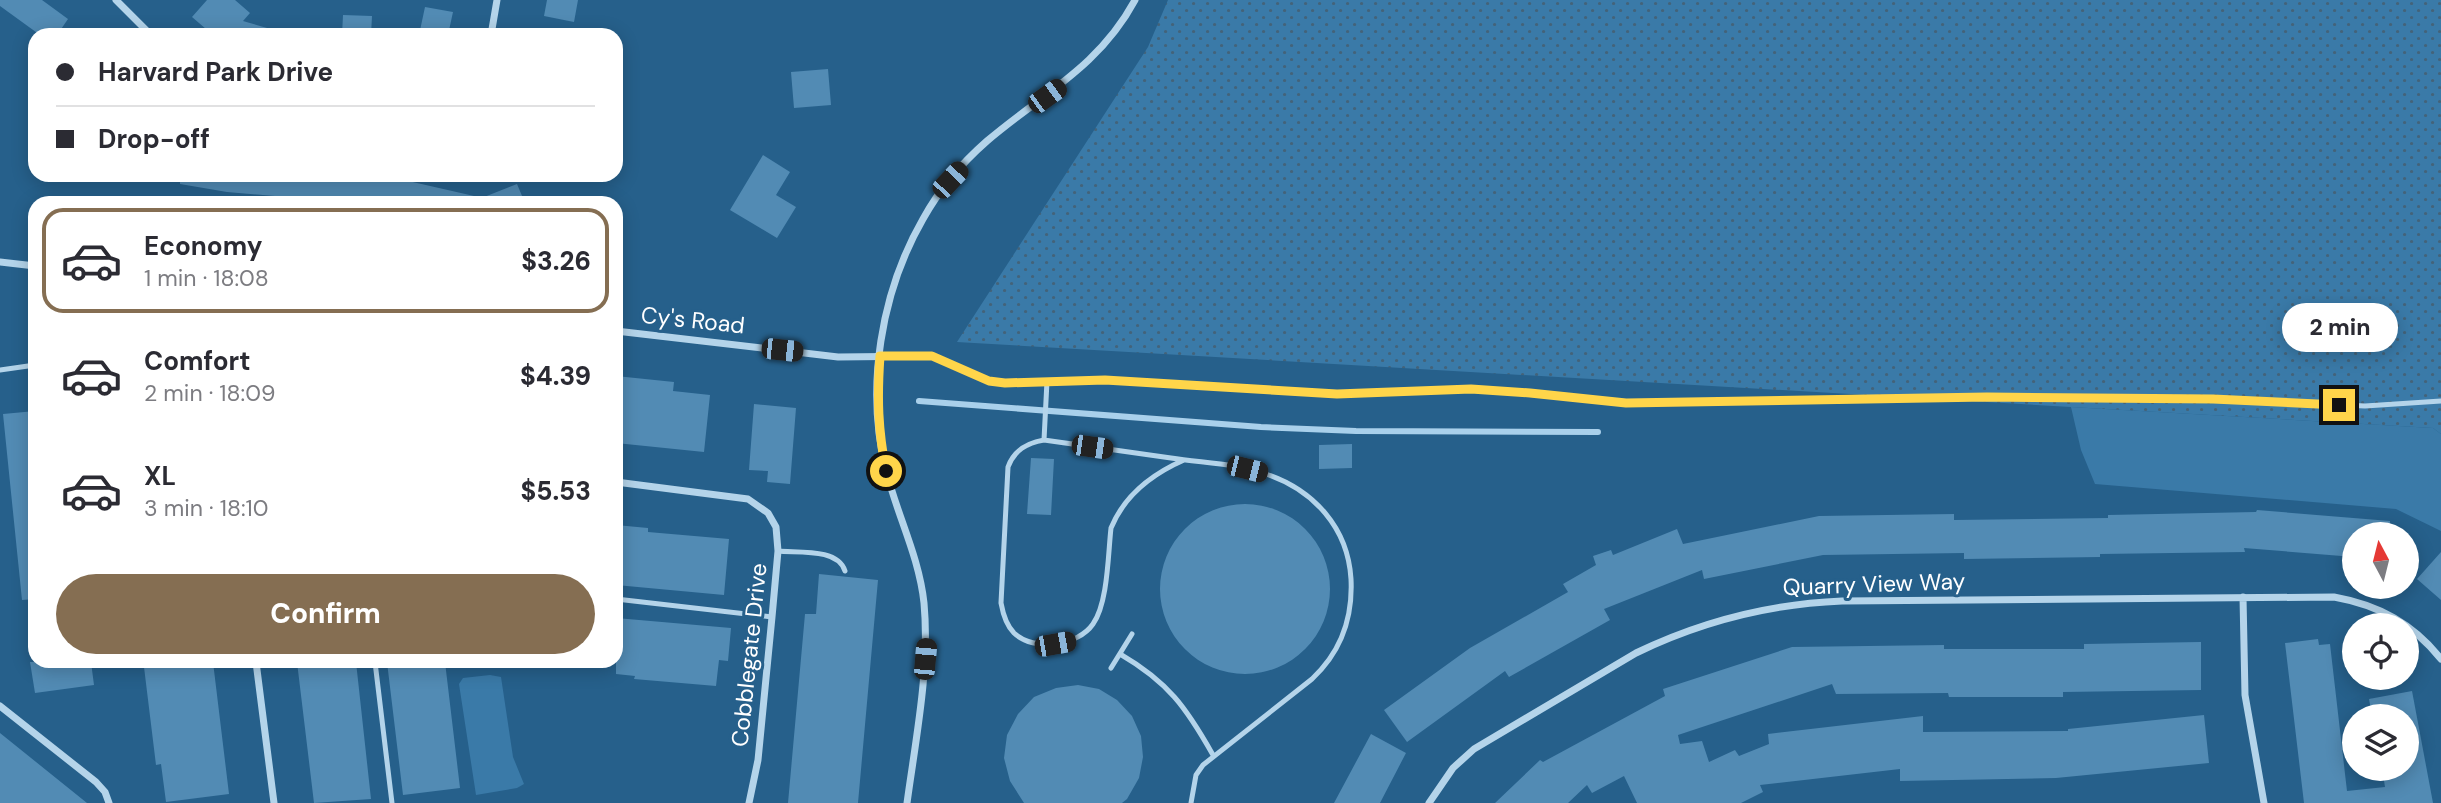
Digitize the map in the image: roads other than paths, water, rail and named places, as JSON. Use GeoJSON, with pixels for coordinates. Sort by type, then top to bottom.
{"type":"FeatureCollection","features":[{"type":"Feature","properties":{"kind":"street"},"geometry":{"type":"LineString","coordinates":[[116,0],[143,28]]}},
{"type":"Feature","properties":{"kind":"street"},"geometry":{"type":"LineString","coordinates":[[492,28],[497,0]]}},
{"type":"Feature","properties":{"kind":"street"},"geometry":{"type":"LineString","coordinates":[[907,803],[927,643],[923,599],[915,558],[886,471],[879,435],[877,399],[880,356],[890,300],[904,257],[924,217],[950,180],[986,143],[1068,80],[1106,45],[1135,0]]}},
{"type":"Feature","properties":{"kind":"street"},"geometry":{"type":"LineString","coordinates":[[0,262],[28,265]]}},
{"type":"Feature","properties":{"kind":"street","name":"Cy's Road"},"geometry":{"type":"LineString","coordinates":[[623,332],[838,357],[932,356]]}},
{"type":"Feature","properties":{"kind":"street","name":"Cobblegate Drive"},"geometry":{"type":"LineString","coordinates":[[623,483],[737,496],[758,504],[768,513],[776,527],[778,551],[772,617],[758,760],[749,803]]}},
{"type":"Feature","properties":{"kind":"street"},"geometry":{"type":"LineString","coordinates":[[2243,597],[2245,695],[2262,803]]}},
{"type":"Feature","properties":{"kind":"street","name":"Quarry View Way"},"geometry":{"type":"LineString","coordinates":[[1429,803],[1453,768],[1474,749],[1636,653],[1692,628],[1751,611],[1801,603],[2334,597],[2378,608],[2426,640],[2441,659]]}},
{"type":"Feature","properties":{"kind":"street"},"geometry":{"type":"LineString","coordinates":[[257,668],[274,803]]}},
{"type":"Feature","properties":{"kind":"street"},"geometry":{"type":"LineString","coordinates":[[0,706],[96,782],[105,792],[109,803]]}},
{"type":"Feature","properties":{"kind":"lane"},"geometry":{"type":"LineString","coordinates":[[932,356],[989,381],[1005,383],[1105,380],[1337,394],[1482,390],[1626,403],[1987,397],[2213,399],[2365,406],[2441,401]]}},
{"type":"Feature","properties":{"kind":"lane"},"geometry":{"type":"LineString","coordinates":[[0,369],[28,366]]}},
{"type":"Feature","properties":{"kind":"lane"},"geometry":{"type":"LineString","coordinates":[[1044,440],[1047,381]]}},
{"type":"Feature","properties":{"kind":"lane"},"geometry":{"type":"LineString","coordinates":[[1184,460],[1143,483],[1114,519],[1100,613],[1083,635],[1070,641],[1042,643],[1020,638],[1013,632],[1004,616],[1001,603],[1008,467],[1011,458],[1029,443],[1044,440],[1184,460],[1265,473],[1300,491],[1327,513],[1339,530],[1350,568],[1351,598],[1347,625],[1332,657],[1312,679],[1213,755],[1195,775],[1191,803]]}},
{"type":"Feature","properties":{"kind":"lane"},"geometry":{"type":"LineString","coordinates":[[778,551],[833,557],[841,563],[845,571]]}},
{"type":"Feature","properties":{"kind":"lane"},"geometry":{"type":"LineString","coordinates":[[623,600],[772,617]]}},
{"type":"Feature","properties":{"kind":"lane"},"geometry":{"type":"LineString","coordinates":[[1111,668],[1132,634]]}},
{"type":"Feature","properties":{"kind":"lane"},"geometry":{"type":"LineString","coordinates":[[1120,654],[1157,678],[1179,699],[1213,755]]}},
{"type":"Feature","properties":{"kind":"lane"},"geometry":{"type":"LineString","coordinates":[[376,668],[392,803]]}},
{"type":"Feature","properties":{"kind":"waterway"},"geometry":{"type":"LineString","coordinates":[[919,401],[1261,427],[1356,431],[1598,432]]}}]}
